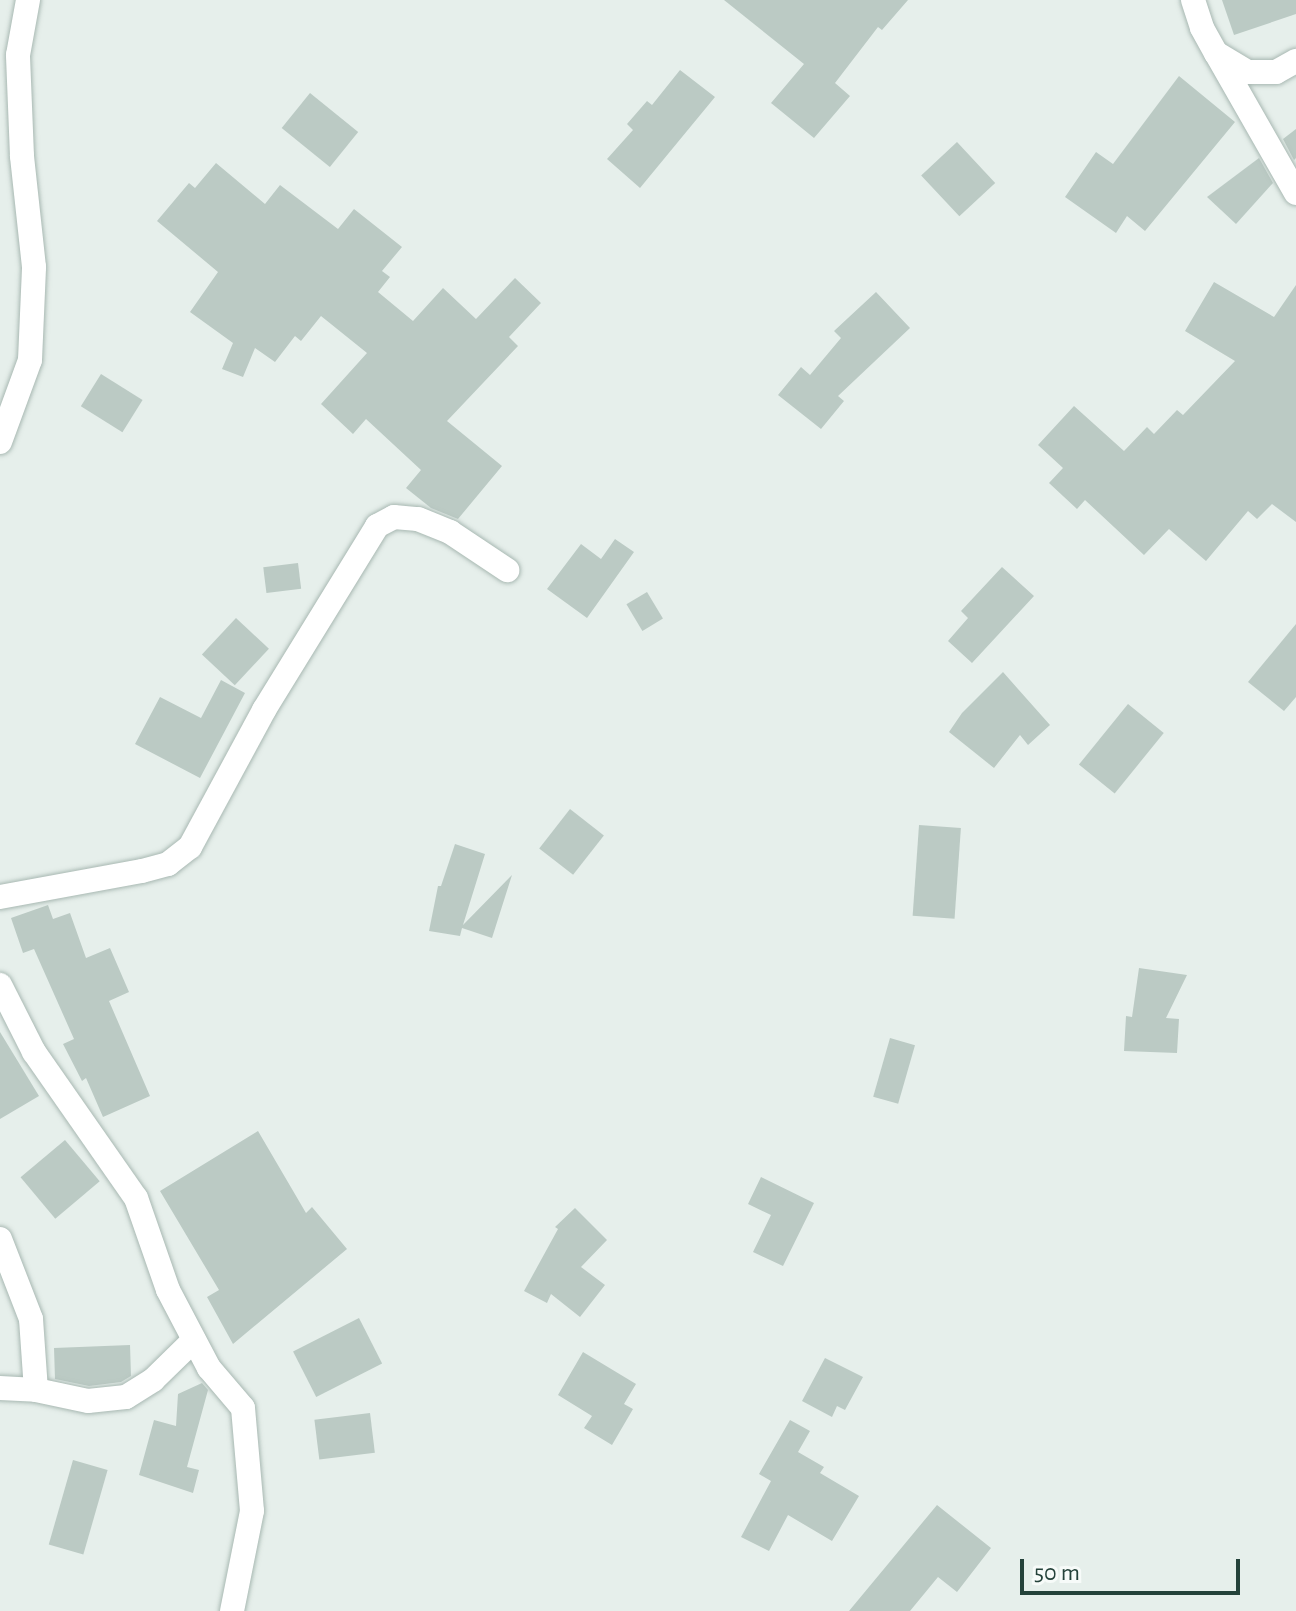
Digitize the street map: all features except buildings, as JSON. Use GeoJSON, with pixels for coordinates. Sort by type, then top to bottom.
{"type":"FeatureCollection","features":[{"type":"Feature","properties":{"kind":"street"},"geometry":{"type":"LineString","coordinates":[[0,442],[30,360],[34,267],[22,156],[18,55],[28,0]]}},
{"type":"Feature","properties":{"kind":"street"},"geometry":{"type":"LineString","coordinates":[[1193,0],[1202,28],[1296,193]]}},
{"type":"Feature","properties":{"kind":"street"},"geometry":{"type":"LineString","coordinates":[[1216,53],[1248,72],[1276,72],[1296,61]]}},
{"type":"Feature","properties":{"kind":"street"},"geometry":{"type":"LineString","coordinates":[[0,897],[142,871],[168,864],[190,847],[264,710],[377,526],[394,517],[418,519],[450,532],[507,570]]}},
{"type":"Feature","properties":{"kind":"street"},"geometry":{"type":"LineString","coordinates":[[0,985],[34,1052],[136,1198],[168,1290],[209,1368],[243,1408],[252,1511],[232,1611]]}},
{"type":"Feature","properties":{"kind":"street"},"geometry":{"type":"LineString","coordinates":[[0,1239],[31,1319],[36,1390]]}},
{"type":"Feature","properties":{"kind":"street"},"geometry":{"type":"LineString","coordinates":[[0,1388],[36,1390],[88,1401],[126,1397],[153,1380],[194,1340]]}}]}
